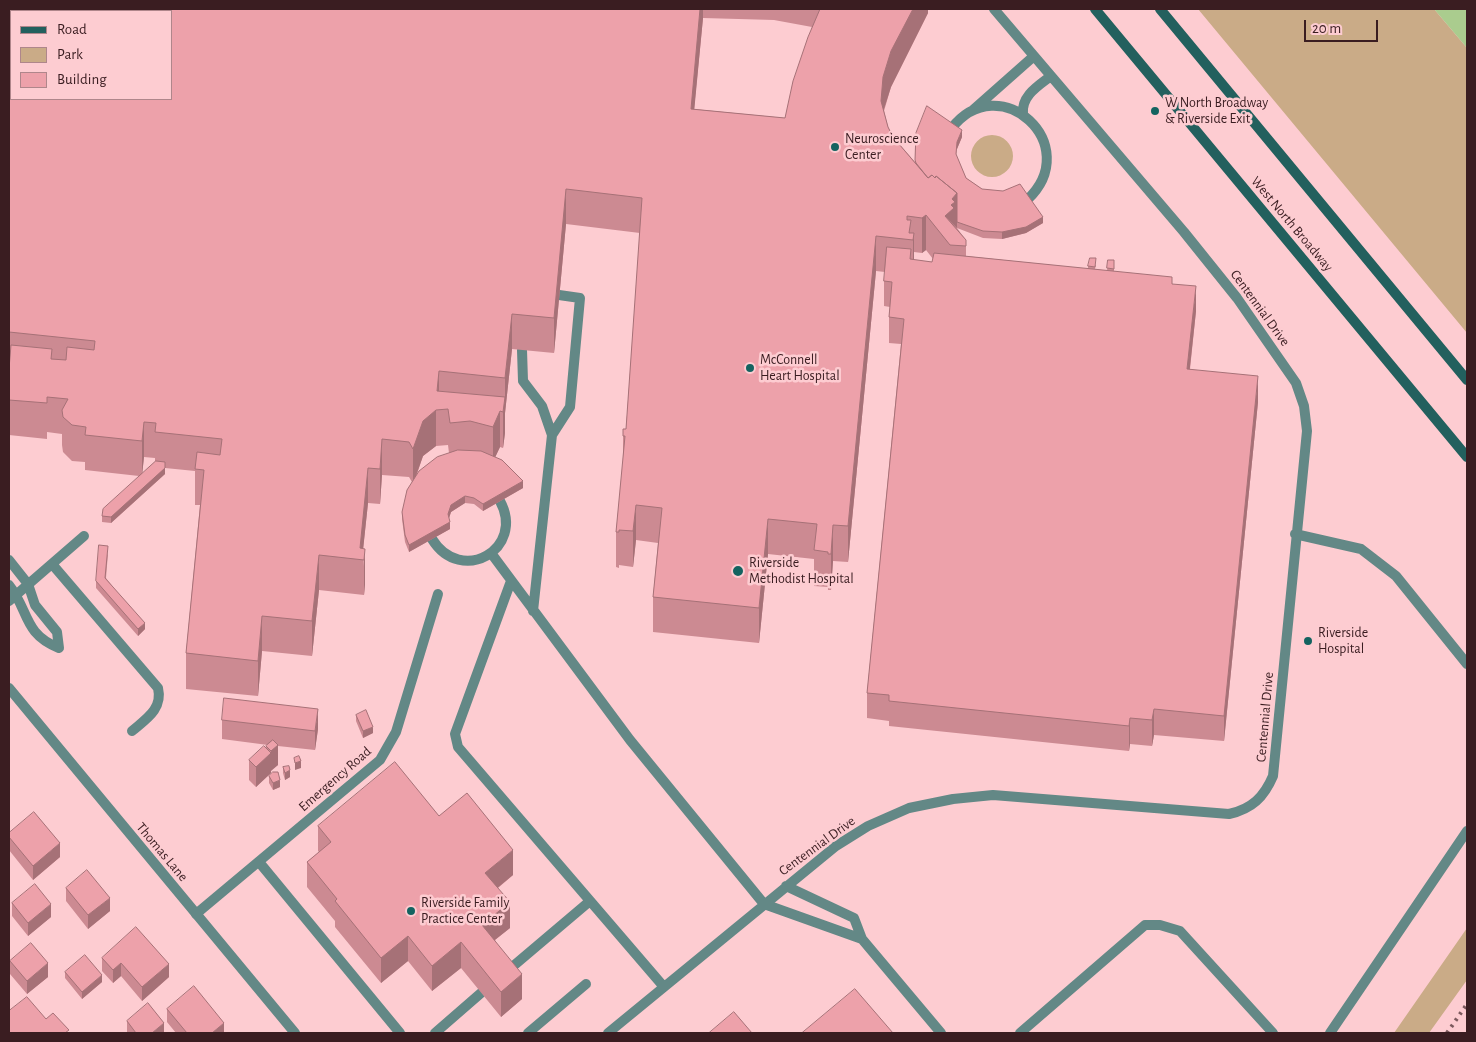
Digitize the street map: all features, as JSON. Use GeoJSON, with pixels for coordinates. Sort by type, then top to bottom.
{"type":"FeatureCollection","features":[{"type":"Feature","properties":{"kind":"main road","name":"West North Broadway"},"geometry":{"type":"LineString","coordinates":[[1095,9],[1467,457]]}},
{"type":"Feature","properties":{"kind":"main road"},"geometry":{"type":"LineString","coordinates":[[1160,9],[1467,380]]}},
{"type":"Feature","properties":{"kind":"street","name":"Centennial Drive"},"geometry":{"type":"LineString","coordinates":[[611,1032],[836,846],[868,826],[909,808],[953,799],[993,795],[1221,814],[1239,812],[1250,807],[1268,789],[1275,766],[1295,534],[1307,431],[1304,406],[1296,383],[1265,336],[1216,271],[994,9]]}},
{"type":"Feature","properties":{"kind":"street"},"geometry":{"type":"LineString","coordinates":[[951,129],[1034,56]]}},
{"type":"Feature","properties":{"kind":"street"},"geometry":{"type":"LineString","coordinates":[[1022,114],[1022,105],[1027,96],[1051,76]]}},
{"type":"Feature","properties":{"kind":"street"},"geometry":{"type":"LineString","coordinates":[[970,112],[997,106],[1022,114],[1041,134],[1045,142],[1047,161],[1043,178],[1027,200]]}},
{"type":"Feature","properties":{"kind":"street"},"geometry":{"type":"LineString","coordinates":[[552,435],[570,407],[580,298],[559,295]]}},
{"type":"Feature","properties":{"kind":"street"},"geometry":{"type":"LineString","coordinates":[[522,350],[523,381],[542,406],[552,435],[534,611]]}},
{"type":"Feature","properties":{"kind":"street"},"geometry":{"type":"LineString","coordinates":[[432,540],[439,550],[455,560],[474,561],[491,553],[503,538],[507,526],[506,512],[500,501]]}},
{"type":"Feature","properties":{"kind":"street"},"geometry":{"type":"LineString","coordinates":[[1295,534],[1362,549],[1396,576],[1467,664]]}},
{"type":"Feature","properties":{"kind":"street"},"geometry":{"type":"LineString","coordinates":[[13,598],[84,536]]}},
{"type":"Feature","properties":{"kind":"street"},"geometry":{"type":"LineString","coordinates":[[491,553],[630,740],[764,904],[862,939]]}},
{"type":"Feature","properties":{"kind":"street"},"geometry":{"type":"LineString","coordinates":[[9,560],[28,584],[35,605],[58,632],[59,648],[45,642],[24,618],[13,598],[9,585]]}},
{"type":"Feature","properties":{"kind":"street"},"geometry":{"type":"LineString","coordinates":[[52,564],[158,688],[160,697],[157,708],[132,731]]}},
{"type":"Feature","properties":{"kind":"street"},"geometry":{"type":"LineString","coordinates":[[511,580],[454,734],[458,747],[664,987]]}},
{"type":"Feature","properties":{"kind":"street","name":"Emergency Road"},"geometry":{"type":"LineString","coordinates":[[196,914],[372,768],[386,750],[396,732],[438,594]]}},
{"type":"Feature","properties":{"kind":"street","name":"Thomas Lane"},"geometry":{"type":"LineString","coordinates":[[9,688],[295,1033]]}},
{"type":"Feature","properties":{"kind":"street"},"geometry":{"type":"LineString","coordinates":[[1330,1033],[1467,832]]}},
{"type":"Feature","properties":{"kind":"street"},"geometry":{"type":"LineString","coordinates":[[259,862],[400,1033]]}},
{"type":"Feature","properties":{"kind":"street"},"geometry":{"type":"LineString","coordinates":[[786,886],[854,918],[862,939],[941,1033]]}},
{"type":"Feature","properties":{"kind":"street"},"geometry":{"type":"LineString","coordinates":[[503,974],[590,901]]}},
{"type":"Feature","properties":{"kind":"street"},"geometry":{"type":"LineString","coordinates":[[1020,1033],[1145,926],[1160,925],[1180,931],[1273,1033]]}},
{"type":"Feature","properties":{"kind":"street"},"geometry":{"type":"LineString","coordinates":[[528,1033],[586,984]]}},
{"type":"Feature","properties":{"kind":"street"},"geometry":{"type":"LineString","coordinates":[[435,1033],[480,993]]}},
{"type":"Feature","properties":{"kind":"green space"},"geometry":{"type":"Polygon","coordinates":[[[1198,9],[1434,9],[1467,48],[1467,333],[1198,9]]]}},
{"type":"Feature","properties":{"kind":"green space"},"geometry":{"type":"Polygon","coordinates":[[[992,135],[1007,141],[1013,156],[1007,171],[992,177],[977,171],[971,156],[977,141],[992,135]]]}},
{"type":"Feature","properties":{"kind":"green space"},"geometry":{"type":"Polygon","coordinates":[[[1467,928],[1467,980],[1429,1033],[1394,1033],[1467,928]]]}},
{"type":"Feature","properties":{"kind":"shaded area"},"geometry":{"type":"Polygon","coordinates":[[[1434,9],[1467,9],[1467,48],[1434,9]]]}},
{"type":"Feature","properties":{"kind":"building"},"geometry":{"type":"Polygon","coordinates":[[[9,9],[700,9],[691,109],[785,118],[793,81],[820,9],[913,9],[891,51],[883,77],[881,101],[888,127],[893,137],[928,178],[932,175],[935,178],[936,176],[957,193],[952,199],[955,202],[951,205],[954,208],[945,216],[966,240],[966,246],[950,245],[926,215],[922,218],[907,216],[907,220],[911,220],[909,233],[914,233],[913,240],[876,236],[848,526],[833,525],[831,554],[828,554],[828,552],[814,550],[817,524],[768,519],[759,608],[653,597],[662,508],[636,505],[633,531],[619,530],[619,532],[616,532],[625,436],[623,436],[623,429],[626,429],[642,198],[566,189],[554,318],[512,314],[505,378],[439,371],[437,391],[505,397],[503,412],[500,411],[493,427],[470,421],[450,423],[448,409],[436,410],[423,421],[413,449],[409,442],[382,439],[380,469],[368,468],[360,548],[365,549],[364,560],[319,555],[312,621],[262,616],[258,661],[186,653],[204,470],[195,469],[197,452],[220,455],[222,439],[155,432],[156,423],[144,422],[142,441],[85,435],[86,427],[72,425],[63,417],[62,410],[68,399],[47,397],[47,403],[9,400],[11,345],[52,349],[51,359],[66,360],[67,347],[94,350],[95,341],[9,332],[9,9]]]}},
{"type":"Feature","properties":{"kind":"building"},"geometry":{"type":"Polygon","coordinates":[[[927,106],[962,130],[957,142],[956,154],[966,178],[982,189],[1003,191],[1020,184],[1043,217],[1026,227],[1002,232],[983,231],[957,222],[957,193],[936,176],[935,178],[932,175],[928,178],[915,160],[916,133],[927,106]]]}},
{"type":"Feature","properties":{"kind":"building"},"geometry":{"type":"Polygon","coordinates":[[[887,247],[911,249],[910,259],[932,262],[934,253],[1172,277],[1172,284],[1196,286],[1187,369],[1258,376],[1224,716],[1154,709],[1152,720],[1130,718],[1129,726],[889,701],[889,695],[867,693],[904,319],[889,317],[892,282],[884,281],[887,247]]]}},
{"type":"Feature","properties":{"kind":"building"},"geometry":{"type":"Polygon","coordinates":[[[1090,258],[1096,258],[1095,267],[1088,266],[1090,258]]]}},
{"type":"Feature","properties":{"kind":"building"},"geometry":{"type":"Polygon","coordinates":[[[1108,260],[1114,260],[1114,269],[1107,268],[1108,260]]]}},
{"type":"Feature","properties":{"kind":"building"},"geometry":{"type":"Polygon","coordinates":[[[458,450],[481,451],[502,460],[523,481],[483,504],[474,498],[465,496],[451,505],[448,514],[450,522],[409,545],[405,535],[402,512],[407,490],[419,471],[437,457],[458,450]]]}},
{"type":"Feature","properties":{"kind":"building"},"geometry":{"type":"Polygon","coordinates":[[[156,461],[165,462],[165,468],[111,517],[102,516],[103,509],[156,461]]]}},
{"type":"Feature","properties":{"kind":"building"},"geometry":{"type":"Polygon","coordinates":[[[99,545],[108,546],[105,578],[145,623],[138,629],[96,581],[99,545]]]}},
{"type":"Feature","properties":{"kind":"building"},"geometry":{"type":"Polygon","coordinates":[[[224,698],[318,709],[315,731],[222,720],[224,698]]]}},
{"type":"Feature","properties":{"kind":"building"},"geometry":{"type":"Polygon","coordinates":[[[366,710],[373,727],[363,731],[356,715],[366,710]]]}},
{"type":"Feature","properties":{"kind":"building"},"geometry":{"type":"Polygon","coordinates":[[[273,740],[278,745],[271,751],[266,746],[273,740]]]}},
{"type":"Feature","properties":{"kind":"building"},"geometry":{"type":"Polygon","coordinates":[[[264,746],[271,753],[256,767],[249,760],[264,746]]]}},
{"type":"Feature","properties":{"kind":"building"},"geometry":{"type":"Polygon","coordinates":[[[299,756],[301,761],[295,763],[294,758],[299,756]]]}},
{"type":"Feature","properties":{"kind":"building","name":"Riverside Family Practice Center"},"geometry":{"type":"Polygon","coordinates":[[[395,762],[439,816],[467,793],[513,850],[485,873],[510,902],[482,925],[522,974],[501,992],[461,942],[432,966],[408,936],[381,958],[335,901],[337,899],[307,862],[331,842],[318,826],[395,762]]]}},
{"type":"Feature","properties":{"kind":"building"},"geometry":{"type":"Polygon","coordinates":[[[289,766],[290,770],[285,773],[283,767],[289,766]]]}},
{"type":"Feature","properties":{"kind":"building"},"geometry":{"type":"Polygon","coordinates":[[[273,772],[278,772],[280,780],[273,783],[269,776],[273,772]]]}},
{"type":"Feature","properties":{"kind":"building"},"geometry":{"type":"Polygon","coordinates":[[[34,812],[60,843],[33,866],[9,837],[9,833],[34,812]]]}},
{"type":"Feature","properties":{"kind":"building"},"geometry":{"type":"Polygon","coordinates":[[[87,870],[110,898],[88,915],[66,888],[87,870]]]}},
{"type":"Feature","properties":{"kind":"building"},"geometry":{"type":"Polygon","coordinates":[[[35,884],[51,904],[28,923],[12,903],[35,884]]]}},
{"type":"Feature","properties":{"kind":"building"},"geometry":{"type":"Polygon","coordinates":[[[136,927],[169,964],[142,987],[121,963],[113,970],[102,958],[136,927]]]}},
{"type":"Feature","properties":{"kind":"building"},"geometry":{"type":"Polygon","coordinates":[[[31,943],[48,963],[27,981],[10,961],[31,943]]]}},
{"type":"Feature","properties":{"kind":"building"},"geometry":{"type":"Polygon","coordinates":[[[85,955],[102,975],[82,992],[65,972],[85,955]]]}},
{"type":"Feature","properties":{"kind":"building"},"geometry":{"type":"Polygon","coordinates":[[[194,986],[224,1023],[212,1033],[187,1033],[167,1009],[194,986]]]}},
{"type":"Feature","properties":{"kind":"building"},"geometry":{"type":"Polygon","coordinates":[[[855,989],[893,1033],[802,1033],[855,989]]]}},
{"type":"Feature","properties":{"kind":"building"},"geometry":{"type":"Polygon","coordinates":[[[27,997],[46,1019],[53,1013],[69,1030],[65,1033],[9,1033],[9,1011],[27,997]]]}},
{"type":"Feature","properties":{"kind":"building"},"geometry":{"type":"Polygon","coordinates":[[[148,1003],[164,1023],[152,1033],[136,1033],[127,1021],[148,1003]]]}},
{"type":"Feature","properties":{"kind":"building"},"geometry":{"type":"Polygon","coordinates":[[[734,1012],[752,1033],[709,1033],[734,1012]]]}},
{"type":"Feature","properties":{"kind":"railway"},"geometry":{"type":"LineString","coordinates":[[1447,1033],[1467,1004]]}},
{"type":"Feature","properties":{"kind":"place","name":"W North Broadway & Riverside Exit"},"geometry":{"type":"Point","coordinates":[1155,111]}},
{"type":"Feature","properties":{"kind":"place","name":"Neuroscience Center"},"geometry":{"type":"Point","coordinates":[835,147]}},
{"type":"Feature","properties":{"kind":"place","name":"McConnell Heart Hospital"},"geometry":{"type":"Point","coordinates":[750,368]}},
{"type":"Feature","properties":{"kind":"place","name":"Riverside Methodist Hospital"},"geometry":{"type":"Point","coordinates":[738,571]}},
{"type":"Feature","properties":{"kind":"place","name":"Riverside Hospital"},"geometry":{"type":"Point","coordinates":[1308,641]}},
{"type":"Feature","properties":{"kind":"place","name":"Riverside Family Practice Center"},"geometry":{"type":"Point","coordinates":[411,911]}}]}
